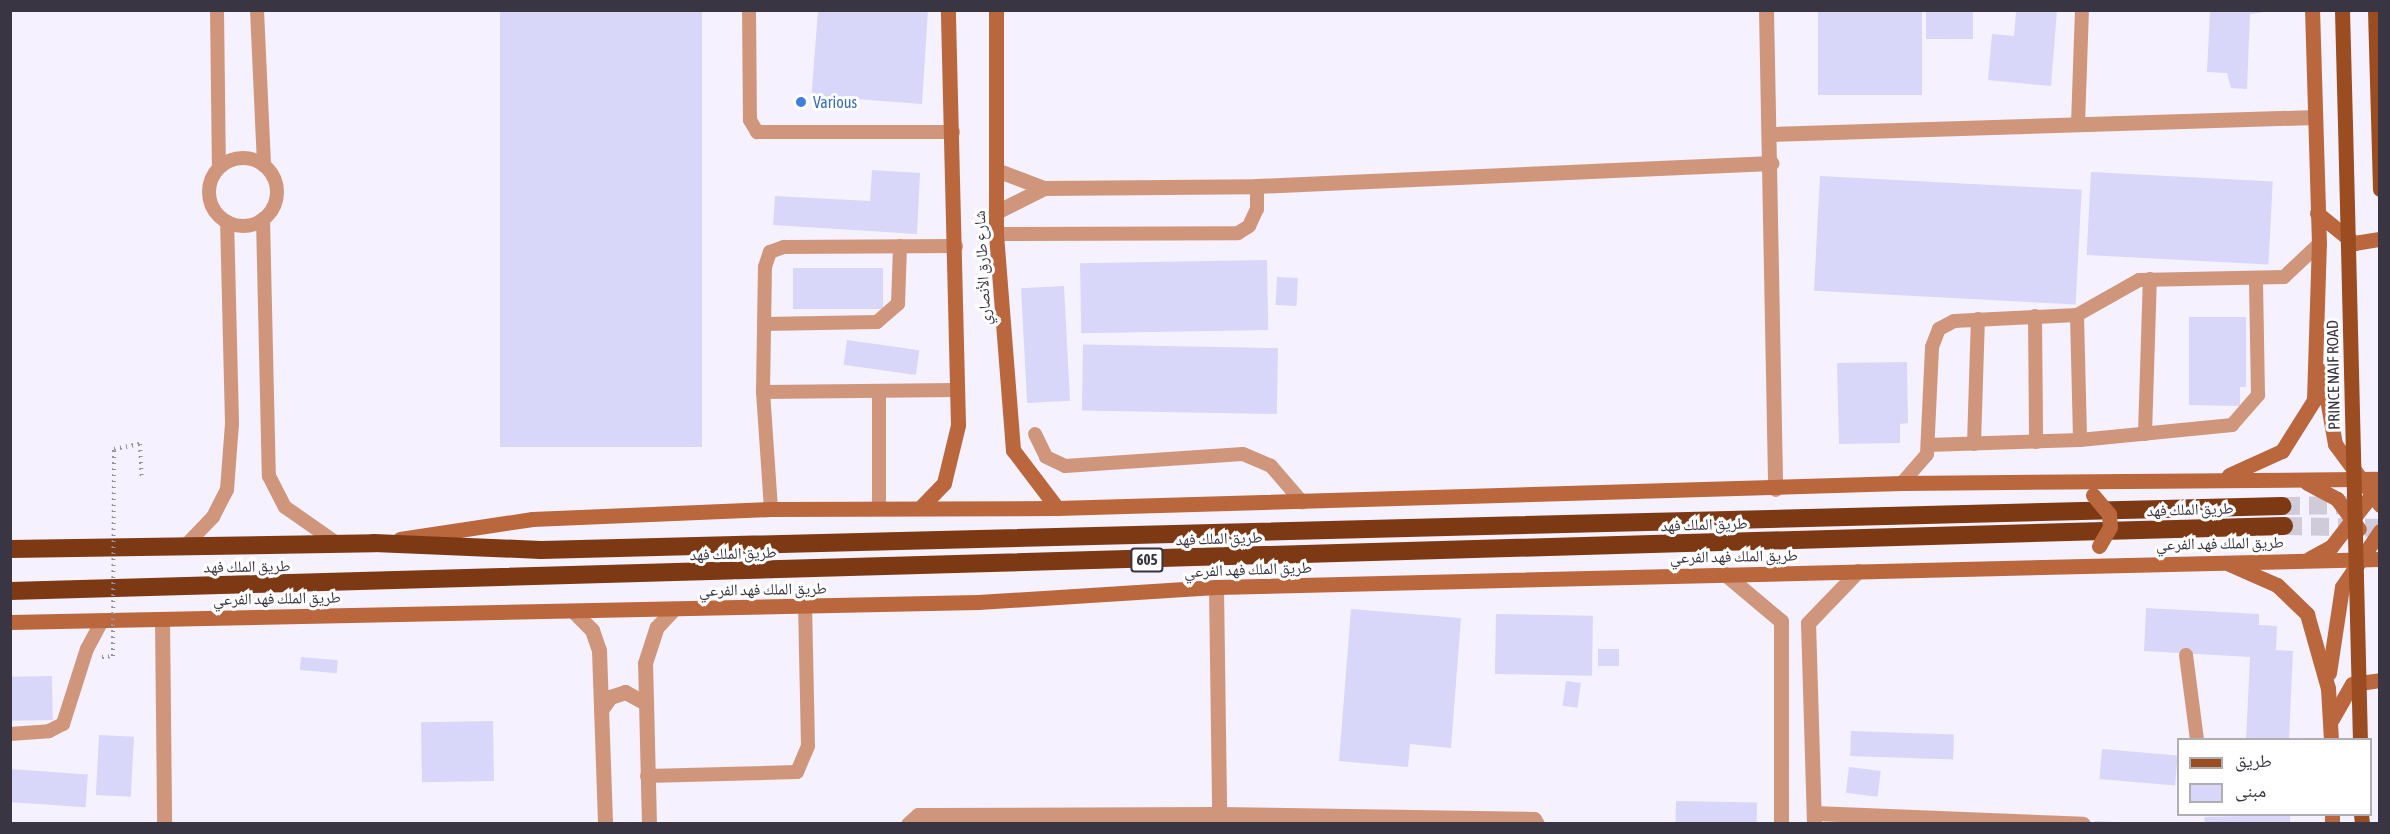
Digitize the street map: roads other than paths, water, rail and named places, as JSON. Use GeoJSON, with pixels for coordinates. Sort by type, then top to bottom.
{"type":"FeatureCollection","features":[{"type":"Feature","properties":{"kind":"highway","name":"طريق الملك فهد"},"geometry":{"type":"LineString","coordinates":[[10,549],[374,543],[541,550],[2282,506]]}},
{"type":"Feature","properties":{"kind":"highway","name":"طريق الملك فهد"},"geometry":{"type":"LineString","coordinates":[[10,591],[2284,526]]}},
{"type":"Feature","properties":{"kind":"main road","name":"شارع طارق الأنصاري"},"geometry":{"type":"LineString","coordinates":[[921,507],[944,483],[958,425],[956,246],[948,10]]}},
{"type":"Feature","properties":{"kind":"main road","name":"شارع طارق الأنصاري"},"geometry":{"type":"LineString","coordinates":[[996,10],[996,234],[1013,450],[1057,508]]}},
{"type":"Feature","properties":{"kind":"main road"},"geometry":{"type":"LineString","coordinates":[[2220,478],[2259,464],[2295,436],[2314,400],[2319,243],[2313,10]]}},
{"type":"Feature","properties":{"kind":"main road","name":"PRINCE NAIF ROAD"},"geometry":{"type":"LineString","coordinates":[[2342,10],[2360,738]]}},
{"type":"Feature","properties":{"kind":"main road"},"geometry":{"type":"LineString","coordinates":[[2375,10],[2379,189]]}},
{"type":"Feature","properties":{"kind":"main road"},"geometry":{"type":"LineString","coordinates":[[2318,213],[2354,243],[2379,239]]}},
{"type":"Feature","properties":{"kind":"main road"},"geometry":{"type":"LineString","coordinates":[[2304,560],[2331,547],[2352,520],[2377,495],[2360,479],[2335,444],[2317,336]]}},
{"type":"Feature","properties":{"kind":"main road"},"geometry":{"type":"LineString","coordinates":[[374,543],[532,519],[771,509],[1057,508],[1776,489],[1902,483],[2220,478],[2379,479]]}},
{"type":"Feature","properties":{"kind":"main road"},"geometry":{"type":"LineString","coordinates":[[2294,479],[2329,493],[2352,520],[2379,559]]}},
{"type":"Feature","properties":{"kind":"main road"},"geometry":{"type":"LineString","coordinates":[[2069,480],[2093,495],[2109,514],[2110,527],[2099,546],[2073,564]]}},
{"type":"Feature","properties":{"kind":"main road"},"geometry":{"type":"LineString","coordinates":[[2328,688],[2337,601],[2379,531]]}},
{"type":"Feature","properties":{"kind":"main road","name":"طريق الملك فهد الفرعي"},"geometry":{"type":"LineString","coordinates":[[10,622],[805,606],[1216,587],[2211,560],[2379,559]]}},
{"type":"Feature","properties":{"kind":"main road"},"geometry":{"type":"LineString","coordinates":[[2211,560],[2258,575],[2294,597],[2316,634],[2328,688],[2331,738]]}},
{"type":"Feature","properties":{"kind":"main road"},"geometry":{"type":"LineString","coordinates":[[2331,721],[2352,684],[2379,680]]}},
{"type":"Feature","properties":{"kind":"street"},"geometry":{"type":"LineString","coordinates":[[1766,10],[1771,163],[1776,489]]}},
{"type":"Feature","properties":{"kind":"street"},"geometry":{"type":"LineString","coordinates":[[1770,134],[2315,117]]}},
{"type":"Feature","properties":{"kind":"street"},"geometry":{"type":"LineString","coordinates":[[996,170],[1044,188],[1257,186],[1771,163]]}},
{"type":"Feature","properties":{"kind":"street"},"geometry":{"type":"LineString","coordinates":[[996,212],[1044,188]]}},
{"type":"Feature","properties":{"kind":"street"},"geometry":{"type":"LineString","coordinates":[[1858,571],[1808,623],[1814,818],[2083,824]]}},
{"type":"Feature","properties":{"kind":"street"},"geometry":{"type":"LineString","coordinates":[[1725,573],[1781,621],[1781,824]]}},
{"type":"Feature","properties":{"kind":"street"},"geometry":{"type":"LineString","coordinates":[[1216,587],[1219,814]]}},
{"type":"Feature","properties":{"kind":"street"},"geometry":{"type":"LineString","coordinates":[[649,824],[647,650],[657,627],[674,609]]}},
{"type":"Feature","properties":{"kind":"street"},"geometry":{"type":"LineString","coordinates":[[573,611],[596,640],[605,824]]}},
{"type":"Feature","properties":{"kind":"street"},"geometry":{"type":"LineString","coordinates":[[162,619],[164,824]]}},
{"type":"Feature","properties":{"kind":"street"},"geometry":{"type":"LineString","coordinates":[[601,710],[610,697],[625,692],[646,703]]}},
{"type":"Feature","properties":{"kind":"street"},"geometry":{"type":"LineString","coordinates":[[908,824],[918,815],[1219,814],[1534,819],[1537,824]]}},
{"type":"Feature","properties":{"kind":"lane"},"geometry":{"type":"LineString","coordinates":[[186,545],[213,518],[227,490],[232,423],[227,222],[209,198],[219,167],[217,10]]}},
{"type":"Feature","properties":{"kind":"lane"},"geometry":{"type":"LineString","coordinates":[[257,10],[264,166],[277,193],[263,219],[269,476],[285,507],[338,544]]}},
{"type":"Feature","properties":{"kind":"lane"},"geometry":{"type":"LineString","coordinates":[[749,10],[750,120],[757,132],[952,132]]}},
{"type":"Feature","properties":{"kind":"lane"},"geometry":{"type":"LineString","coordinates":[[2078,124],[2082,10]]}},
{"type":"Feature","properties":{"kind":"lane"},"geometry":{"type":"LineString","coordinates":[[219,167],[236,158],[264,166]]}},
{"type":"Feature","properties":{"kind":"lane"},"geometry":{"type":"LineString","coordinates":[[996,234],[1238,233],[1249,226],[1257,209],[1257,186]]}},
{"type":"Feature","properties":{"kind":"lane"},"geometry":{"type":"LineString","coordinates":[[227,222],[246,226],[263,219]]}},
{"type":"Feature","properties":{"kind":"lane"},"geometry":{"type":"LineString","coordinates":[[1902,483],[1928,445],[1932,347],[1939,329],[1954,321],[2077,315],[2121,286],[2150,279],[2256,282],[2284,277],[2319,243]]}},
{"type":"Feature","properties":{"kind":"lane"},"geometry":{"type":"LineString","coordinates":[[764,324],[877,322],[898,304],[900,246]]}},
{"type":"Feature","properties":{"kind":"lane"},"geometry":{"type":"LineString","coordinates":[[771,509],[763,392],[765,267],[770,252],[784,247],[956,246]]}},
{"type":"Feature","properties":{"kind":"lane"},"geometry":{"type":"LineString","coordinates":[[2145,434],[2150,279]]}},
{"type":"Feature","properties":{"kind":"lane"},"geometry":{"type":"LineString","coordinates":[[1928,445],[2080,440],[2232,425],[2246,415],[2258,395],[2256,282]]}},
{"type":"Feature","properties":{"kind":"lane"},"geometry":{"type":"LineString","coordinates":[[2077,315],[2080,440]]}},
{"type":"Feature","properties":{"kind":"lane"},"geometry":{"type":"LineString","coordinates":[[2035,316],[2036,442]]}},
{"type":"Feature","properties":{"kind":"lane"},"geometry":{"type":"LineString","coordinates":[[1974,444],[1978,319]]}},
{"type":"Feature","properties":{"kind":"lane"},"geometry":{"type":"LineString","coordinates":[[763,392],[957,390]]}},
{"type":"Feature","properties":{"kind":"lane"},"geometry":{"type":"LineString","coordinates":[[879,391],[879,509]]}},
{"type":"Feature","properties":{"kind":"lane"},"geometry":{"type":"LineString","coordinates":[[1035,434],[1046,458],[1065,466],[1243,454],[1271,466],[1302,502]]}},
{"type":"Feature","properties":{"kind":"lane"},"geometry":{"type":"LineString","coordinates":[[648,776],[797,772],[808,746],[805,606]]}},
{"type":"Feature","properties":{"kind":"lane"},"geometry":{"type":"LineString","coordinates":[[10,734],[49,731],[63,724],[87,650],[102,621]]}},
{"type":"Feature","properties":{"kind":"lane"},"geometry":{"type":"LineString","coordinates":[[2186,655],[2198,738]]}},
{"type":"Feature","properties":{"kind":"tunnel"},"geometry":{"type":"LineString","coordinates":[[2282,506],[2357,505]]}},
{"type":"Feature","properties":{"kind":"tunnel"},"geometry":{"type":"LineString","coordinates":[[2284,526],[2380,528]]}},
{"type":"Feature","properties":{"kind":"place","name":"Various"},"geometry":{"type":"Point","coordinates":[801,102]}}]}
